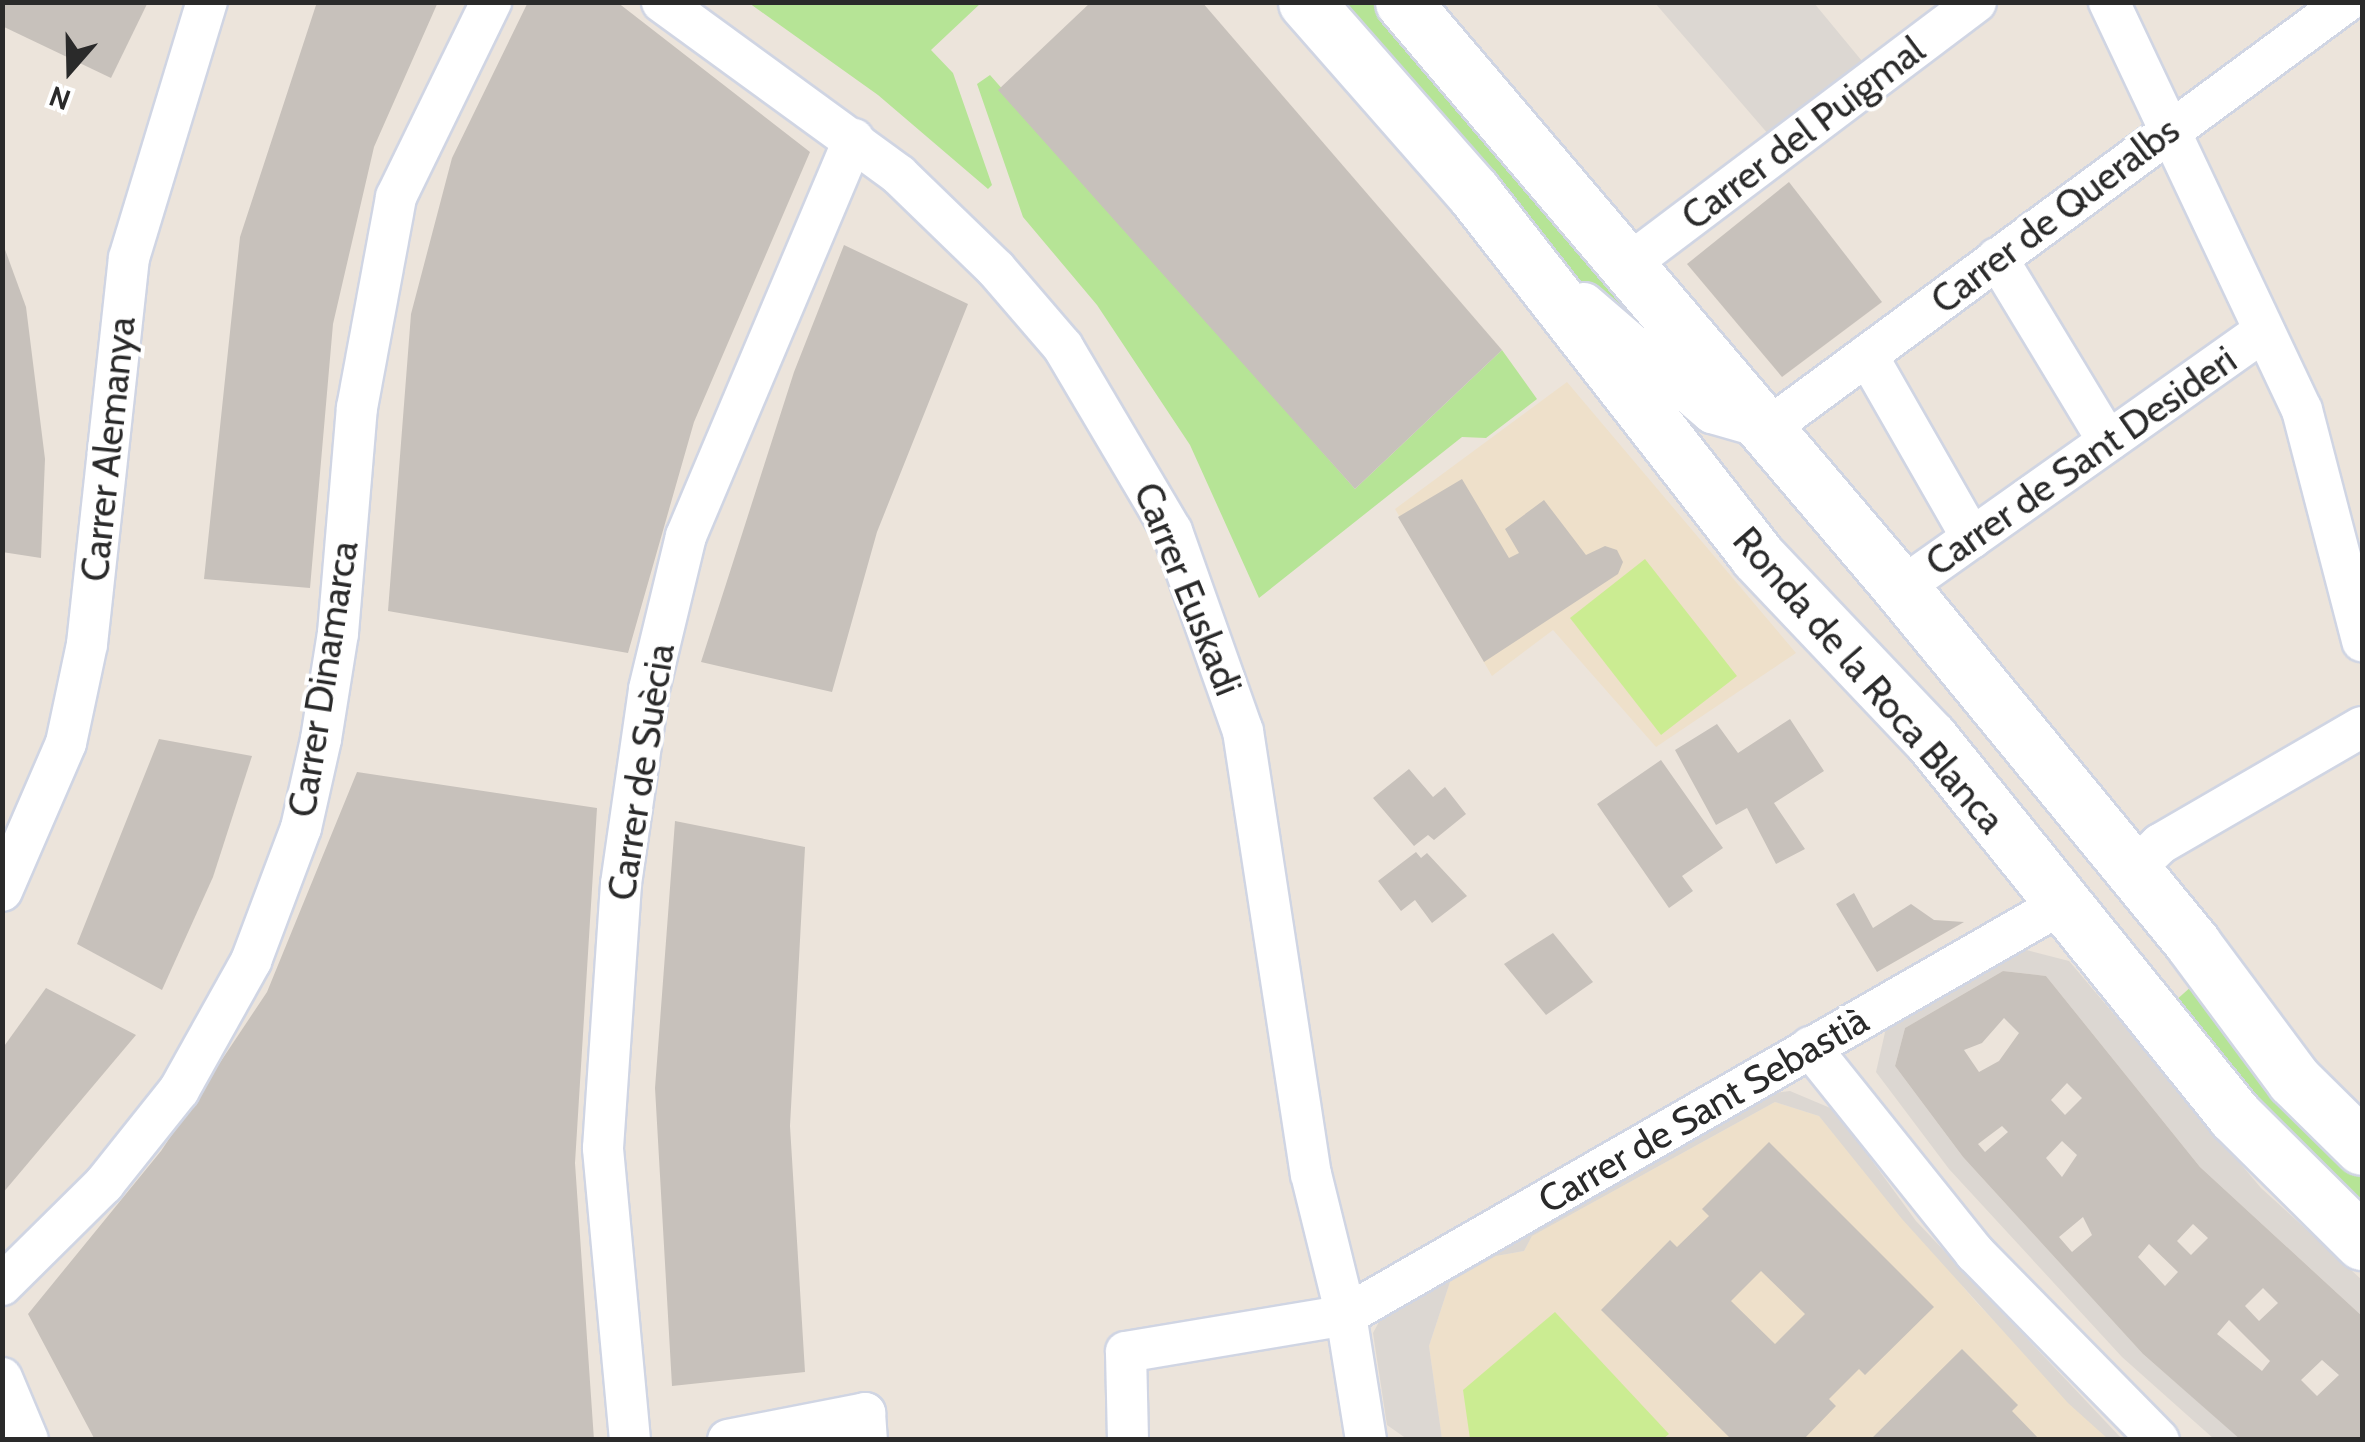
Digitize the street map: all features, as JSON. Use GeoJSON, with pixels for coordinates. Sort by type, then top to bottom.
{"type":"FeatureCollection","features":[{"type":"Feature","properties":{"kind":"street","name":"Carrer Alemanya"},"geometry":{"type":"LineString","coordinates":[[2,892],[66,743],[88,644],[129,258],[207,2]]}},
{"type":"Feature","properties":{"kind":"street","name":"Carrer Dinamarca"},"geometry":{"type":"LineString","coordinates":[[2,1285],[104,1184],[178,1090],[251,960],[300,828],[321,739],[338,633],[358,408],[396,197],[491,2]]}},
{"type":"Feature","properties":{"kind":"street","name":"Carrer Euskadi"},"geometry":{"type":"LineString","coordinates":[[662,2],[854,140],[996,269],[1063,347],[1172,532],[1243,731],[1311,1174],[1346,1314],[1366,1440]]}},
{"type":"Feature","properties":{"kind":"street","name":"Ronda de la Roca Blanca"},"geometry":{"type":"LineString","coordinates":[[1306,2],[1474,192],[1596,316],[1712,414],[1766,430]]}},
{"type":"Feature","properties":{"kind":"street","name":"Carrer del Puigmal"},"geometry":{"type":"LineString","coordinates":[[1630,263],[1976,2]]}},
{"type":"Feature","properties":{"kind":"street"},"geometry":{"type":"LineString","coordinates":[[2109,2],[2261,333],[2302,410],[2362,641]]}},
{"type":"Feature","properties":{"kind":"street","name":"Carrer de Queralbs"},"geometry":{"type":"LineString","coordinates":[[1766,430],[2346,2]]}},
{"type":"Feature","properties":{"kind":"street","name":"Ronda de la Roca Blanca"},"geometry":{"type":"LineString","coordinates":[[1417,7],[1901,588],[2130,873],[2193,944],[2294,1080],[2362,1146]]}},
{"type":"Feature","properties":{"kind":"street","name":"Carrer de Suècia"},"geometry":{"type":"LineString","coordinates":[[630,1440],[603,1148],[620,884],[649,690],[686,536],[854,140]]}},
{"type":"Feature","properties":{"kind":"street","name":"Ronda de la Roca Blanca"},"geometry":{"type":"LineString","coordinates":[[1474,192],[1757,556],[1930,738],[2060,906],[2235,1116],[2362,1242]]}},
{"type":"Feature","properties":{"kind":"street"},"geometry":{"type":"LineString","coordinates":[[1997,258],[2108,441]]}},
{"type":"Feature","properties":{"kind":"street","name":"Carrer de Sant Desideri"},"geometry":{"type":"LineString","coordinates":[[1901,588],[2261,333]]}},
{"type":"Feature","properties":{"kind":"street"},"geometry":{"type":"LineString","coordinates":[[1867,355],[1972,538]]}},
{"type":"Feature","properties":{"kind":"street"},"geometry":{"type":"LineString","coordinates":[[2130,873],[2160,844],[2362,727]]}},
{"type":"Feature","properties":{"kind":"street","name":"Carrer de Sant Sebastià"},"geometry":{"type":"LineString","coordinates":[[1346,1314],[2060,906]]}},
{"type":"Feature","properties":{"kind":"street"},"geometry":{"type":"LineString","coordinates":[[1810,1047],[1975,1253],[2160,1440]]}},
{"type":"Feature","properties":{"kind":"street"},"geometry":{"type":"LineString","coordinates":[[1128,1440],[1126,1352],[1346,1314]]}},
{"type":"Feature","properties":{"kind":"street"},"geometry":{"type":"LineString","coordinates":[[2,1378],[28,1440]]}},
{"type":"Feature","properties":{"kind":"street"},"geometry":{"type":"LineString","coordinates":[[728,1440],[865,1414],[867,1440]]}},
{"type":"Feature","properties":{"kind":"shaded area"},"geometry":{"type":"Polygon","coordinates":[[[1655,3],[1814,3],[1876,78],[1781,149],[1655,3]]]}},
{"type":"Feature","properties":{"kind":"shaded area"},"geometry":{"type":"Polygon","coordinates":[[[1567,382],[1796,653],[1656,747],[1553,630],[1492,676],[1395,509],[1567,382]]]}},
{"type":"Feature","properties":{"kind":"shaded area"},"geometry":{"type":"Polygon","coordinates":[[[2019,948],[2069,961],[2261,1188],[2362,1280],[2362,1316],[2200,1167],[2046,976],[2003,971],[1905,1028],[1895,1066],[1963,1157],[2144,1355],[2241,1439],[2214,1439],[2122,1357],[1949,1169],[1876,1072],[1886,1028],[2019,948]]]}},
{"type":"Feature","properties":{"kind":"shaded area"},"geometry":{"type":"Polygon","coordinates":[[[1790,1091],[1835,1110],[1916,1221],[2122,1439],[2108,1439],[2068,1403],[1902,1219],[1819,1116],[1775,1102],[1532,1236],[1524,1251],[1496,1256],[1450,1282],[1429,1346],[1442,1439],[1407,1439],[1387,1425],[1373,1333],[1386,1309],[1774,1093],[1790,1091]]]}},
{"type":"Feature","properties":{"kind":"shaded area"},"geometry":{"type":"Polygon","coordinates":[[[1775,1102],[1819,1116],[1975,1301],[2108,1439],[1442,1440],[1429,1346],[1450,1282],[1496,1256],[1524,1251],[1532,1236],[1775,1102]]]}},
{"type":"Feature","properties":{"kind":"green space"},"geometry":{"type":"Polygon","coordinates":[[[749,3],[981,3],[931,50],[953,73],[992,185],[988,189],[878,95],[749,3]]]}},
{"type":"Feature","properties":{"kind":"green space"},"geometry":{"type":"Polygon","coordinates":[[[1314,3],[1372,3],[1504,148],[1652,334],[1559,276],[1314,3]]]}},
{"type":"Feature","properties":{"kind":"green space"},"geometry":{"type":"Polygon","coordinates":[[[990,75],[1355,489],[1502,350],[1537,399],[1486,438],[1462,437],[1259,598],[1190,445],[1097,305],[1023,217],[977,84],[990,75]]]}},
{"type":"Feature","properties":{"kind":"green space"},"geometry":{"type":"Polygon","coordinates":[[[1645,559],[1737,676],[1661,735],[1570,618],[1645,559]]]}},
{"type":"Feature","properties":{"kind":"green space"},"geometry":{"type":"Polygon","coordinates":[[[2192,986],[2362,1176],[2362,1205],[2267,1113],[2175,1001],[2192,986]]]}},
{"type":"Feature","properties":{"kind":"green space"},"geometry":{"type":"Polygon","coordinates":[[[1555,1312],[1669,1434],[1663,1439],[1470,1439],[1463,1390],[1555,1312]]]}},
{"type":"Feature","properties":{"kind":"building"},"geometry":{"type":"Polygon","coordinates":[[[2,2],[148,2],[111,78],[2,26],[2,2]]]}},
{"type":"Feature","properties":{"kind":"building"},"geometry":{"type":"Polygon","coordinates":[[[317,2],[438,2],[374,147],[333,324],[310,588],[204,579],[240,237],[317,2]]]}},
{"type":"Feature","properties":{"kind":"building"},"geometry":{"type":"Polygon","coordinates":[[[528,2],[617,2],[810,152],[694,422],[628,653],[388,611],[411,314],[452,158],[528,2]]]}},
{"type":"Feature","properties":{"kind":"building"},"geometry":{"type":"Polygon","coordinates":[[[1091,2],[1202,2],[1502,350],[1355,489],[998,90],[1091,2]]]}},
{"type":"Feature","properties":{"kind":"building"},"geometry":{"type":"Polygon","coordinates":[[[1789,182],[1882,302],[1782,377],[1687,264],[1789,182]]]}},
{"type":"Feature","properties":{"kind":"building"},"geometry":{"type":"Polygon","coordinates":[[[3,244],[26,307],[45,459],[41,558],[2,552],[3,244]]]}},
{"type":"Feature","properties":{"kind":"building"},"geometry":{"type":"Polygon","coordinates":[[[844,245],[968,304],[877,532],[832,692],[701,662],[794,372],[844,245]]]}},
{"type":"Feature","properties":{"kind":"building"},"geometry":{"type":"Polygon","coordinates":[[[1462,479],[1509,558],[1519,553],[1505,529],[1544,500],[1586,555],[1605,546],[1617,550],[1623,562],[1618,574],[1484,662],[1398,517],[1462,479]]]}},
{"type":"Feature","properties":{"kind":"building"},"geometry":{"type":"Polygon","coordinates":[[[1790,719],[1824,771],[1774,803],[1805,849],[1776,864],[1747,808],[1716,825],[1675,750],[1717,724],[1738,753],[1790,719]]]}},
{"type":"Feature","properties":{"kind":"building"},"geometry":{"type":"Polygon","coordinates":[[[159,739],[252,756],[213,877],[162,990],[77,944],[159,739]]]}},
{"type":"Feature","properties":{"kind":"building"},"geometry":{"type":"Polygon","coordinates":[[[1661,760],[1723,848],[1682,876],[1693,891],[1669,908],[1597,804],[1661,760]]]}},
{"type":"Feature","properties":{"kind":"building"},"geometry":{"type":"Polygon","coordinates":[[[1409,769],[1433,797],[1445,787],[1466,814],[1434,840],[1428,835],[1414,846],[1373,798],[1409,769]]]}},
{"type":"Feature","properties":{"kind":"building"},"geometry":{"type":"Polygon","coordinates":[[[357,772],[597,808],[575,1163],[594,1440],[95,1440],[28,1314],[161,1151],[267,992],[357,772]]]}},
{"type":"Feature","properties":{"kind":"building"},"geometry":{"type":"Polygon","coordinates":[[[675,821],[805,847],[790,1126],[805,1372],[672,1386],[655,1088],[675,821]]]}},
{"type":"Feature","properties":{"kind":"building"},"geometry":{"type":"Polygon","coordinates":[[[1416,852],[1421,858],[1427,853],[1467,896],[1432,923],[1415,900],[1401,911],[1378,881],[1416,852]]]}},
{"type":"Feature","properties":{"kind":"building"},"geometry":{"type":"Polygon","coordinates":[[[1854,893],[1873,928],[1911,904],[1934,920],[1964,922],[1877,972],[1836,904],[1854,893]]]}},
{"type":"Feature","properties":{"kind":"building"},"geometry":{"type":"Polygon","coordinates":[[[1553,933],[1593,982],[1546,1015],[1504,964],[1553,933]]]}},
{"type":"Feature","properties":{"kind":"building"},"geometry":{"type":"Polygon","coordinates":[[[2003,971],[2046,976],[2200,1167],[2362,1316],[2362,1440],[2241,1440],[2143,1354],[1963,1157],[1895,1066],[1905,1028],[2003,971]],[[2004,1018],[1982,1043],[1964,1050],[1979,1072],[1999,1061],[2019,1033],[2004,1018]],[[2067,1083],[2051,1100],[2065,1115],[2082,1098],[2067,1083]],[[2002,1126],[1978,1144],[1985,1152],[2008,1132],[2002,1126]],[[2062,1141],[2046,1158],[2062,1177],[2077,1155],[2062,1141]],[[2083,1217],[2059,1237],[2072,1252],[2092,1235],[2083,1217]],[[2193,1224],[2177,1241],[2191,1255],[2208,1238],[2193,1224]],[[2149,1244],[2138,1257],[2165,1286],[2178,1272],[2149,1244]],[[2263,1288],[2245,1306],[2259,1321],[2278,1303],[2263,1288]],[[2229,1320],[2217,1334],[2262,1371],[2270,1361],[2229,1320]],[[2322,1360],[2301,1380],[2317,1396],[2339,1375],[2322,1360]]]}},
{"type":"Feature","properties":{"kind":"building"},"geometry":{"type":"Polygon","coordinates":[[[46,988],[136,1035],[2,1194],[2,1049],[46,988]]]}},
{"type":"Feature","properties":{"kind":"building"},"geometry":{"type":"Polygon","coordinates":[[[1769,1142],[1934,1307],[1865,1375],[1859,1369],[1829,1399],[1836,1406],[1803,1440],[1732,1440],[1601,1310],[1670,1240],[1677,1247],[1709,1216],[1702,1209],[1769,1142]],[[1761,1271],[1731,1301],[1775,1344],[1805,1314],[1761,1271]]]}},
{"type":"Feature","properties":{"kind":"building"},"geometry":{"type":"Polygon","coordinates":[[[1962,1349],[2018,1405],[2012,1411],[2040,1440],[1870,1440],[1962,1349]]]}}]}
